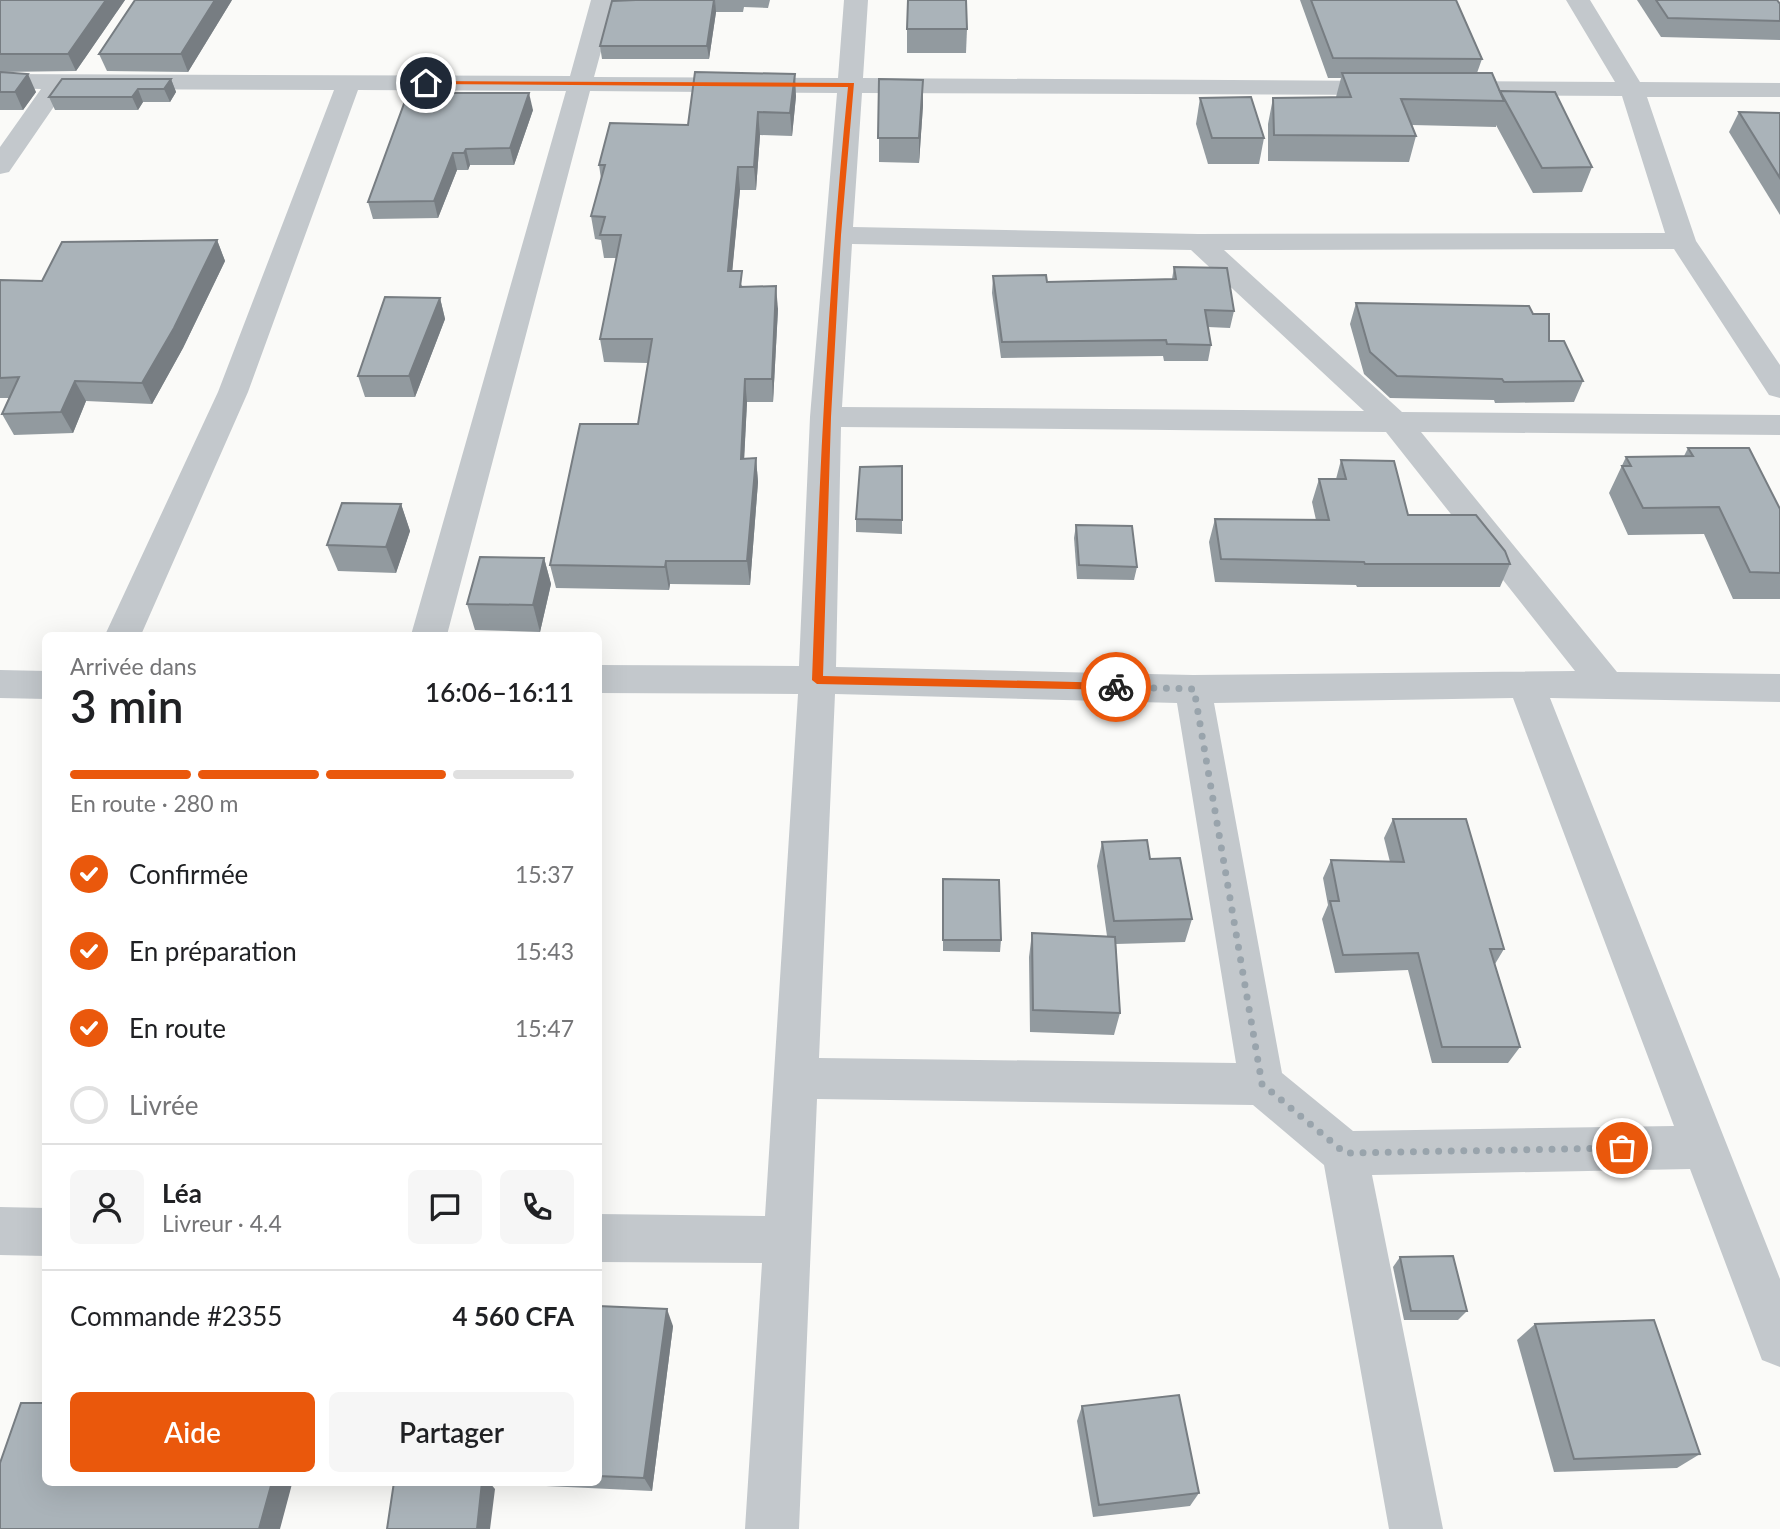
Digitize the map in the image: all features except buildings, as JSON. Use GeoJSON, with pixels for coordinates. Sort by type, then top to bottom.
{"type":"FeatureCollection","features":[{"type":"Feature","properties":{"kind":"street"},"geometry":{"type":"LineString","coordinates":[[430,632],[603,0]]}},
{"type":"Feature","properties":{"kind":"street"},"geometry":{"type":"LineString","coordinates":[[772,1529],[817,680],[826,417],[837,235],[852,85],[856,0]]}},
{"type":"Feature","properties":{"kind":"street"},"geometry":{"type":"LineString","coordinates":[[1578,0],[1632,89],[1682,241],[1780,388]]}},
{"type":"Feature","properties":{"kind":"street"},"geometry":{"type":"LineString","coordinates":[[0,81],[58,82],[91,72],[349,82],[1780,90]]}},
{"type":"Feature","properties":{"kind":"street"},"geometry":{"type":"LineString","coordinates":[[0,166],[58,82]]}},
{"type":"Feature","properties":{"kind":"street"},"geometry":{"type":"LineString","coordinates":[[124,632],[233,393],[349,82]]}},
{"type":"Feature","properties":{"kind":"street"},"geometry":{"type":"LineString","coordinates":[[837,235],[1198,243],[1682,241]]}},
{"type":"Feature","properties":{"kind":"street"},"geometry":{"type":"LineString","coordinates":[[1198,243],[1397,424],[1607,684]]}},
{"type":"Feature","properties":{"kind":"street"},"geometry":{"type":"LineString","coordinates":[[826,417],[1397,424],[1780,425]]}},
{"type":"Feature","properties":{"kind":"street"},"geometry":{"type":"LineString","coordinates":[[602,679],[817,680],[1194,689],[1526,684],[1780,688]]}},
{"type":"Feature","properties":{"kind":"street"},"geometry":{"type":"LineString","coordinates":[[0,684],[42,685]]}},
{"type":"Feature","properties":{"kind":"street"},"geometry":{"type":"LineString","coordinates":[[1526,684],[1780,1342]]}},
{"type":"Feature","properties":{"kind":"street"},"geometry":{"type":"LineString","coordinates":[[1194,689],[1262,1084]]}},
{"type":"Feature","properties":{"kind":"street"},"geometry":{"type":"LineString","coordinates":[[797,1078],[1262,1084],[1345,1153],[1416,1529]]}},
{"type":"Feature","properties":{"kind":"street"},"geometry":{"type":"LineString","coordinates":[[1345,1153],[1705,1147]]}},
{"type":"Feature","properties":{"kind":"street"},"geometry":{"type":"LineString","coordinates":[[0,1231],[42,1232]]}},
{"type":"Feature","properties":{"kind":"street"},"geometry":{"type":"LineString","coordinates":[[602,1238],[789,1240]]}},
{"type":"Feature","properties":{"kind":"way so far"},"geometry":{"type":"LineString","coordinates":[[1116,687],[1194,689],[1262,1084],[1345,1153],[1622,1148]]}},
{"type":"Feature","properties":{"kind":"route"},"geometry":{"type":"LineString","coordinates":[[426,83],[852,85],[837,235],[826,417],[817,680],[1116,687]]}}]}
